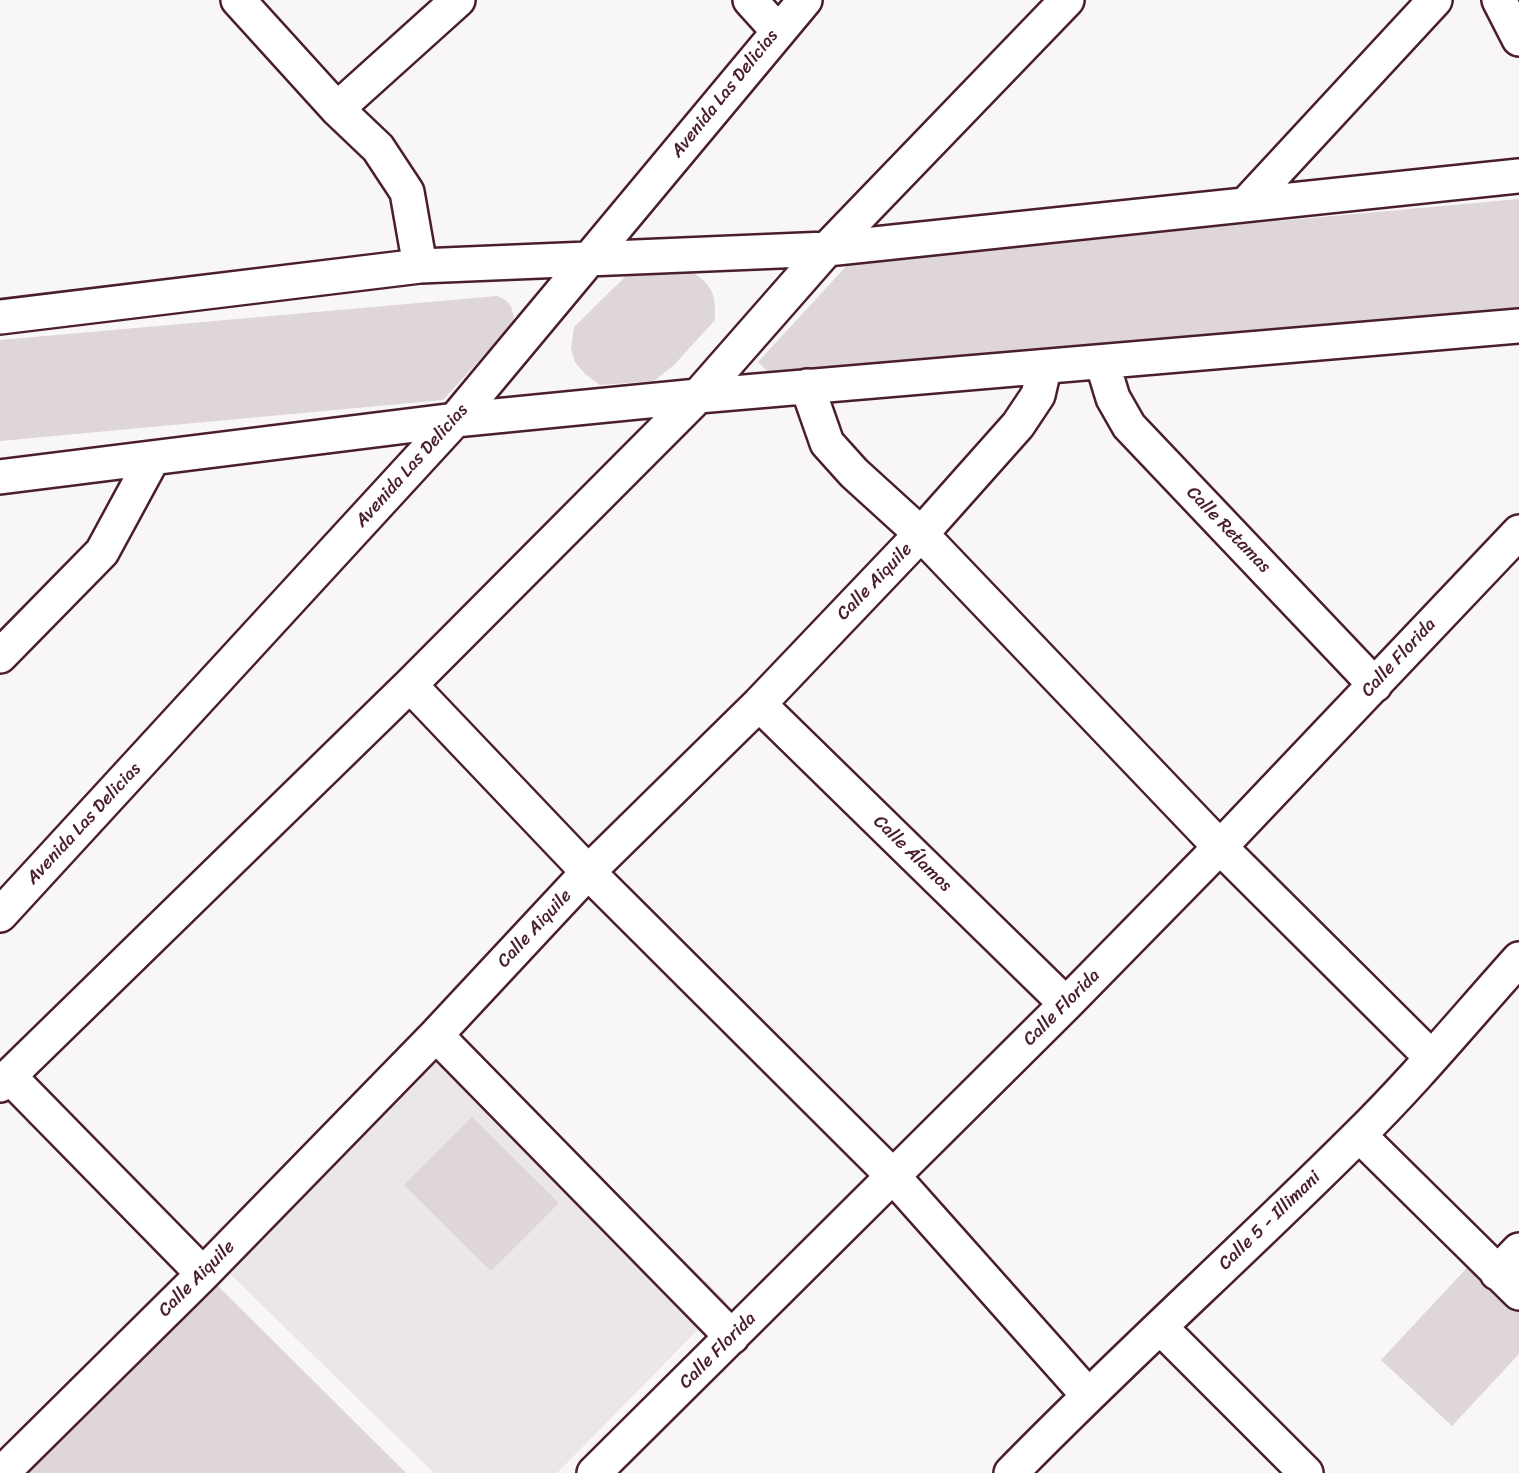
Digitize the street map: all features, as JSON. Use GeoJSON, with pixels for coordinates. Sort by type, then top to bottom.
{"type":"FeatureCollection","features":[{"type":"Feature","properties":{"kind":"street"},"geometry":{"type":"LineString","coordinates":[[238,0],[337,109],[378,148],[407,192],[420,267]]}},
{"type":"Feature","properties":{"kind":"street"},"geometry":{"type":"LineString","coordinates":[[337,109],[458,0]]}},
{"type":"Feature","properties":{"kind":"street"},"geometry":{"type":"LineString","coordinates":[[750,0],[778,31]]}},
{"type":"Feature","properties":{"kind":"street","name":"Avenida Las Delicias"},"geometry":{"type":"LineString","coordinates":[[0,915],[455,420],[805,0]]}},
{"type":"Feature","properties":{"kind":"street"},"geometry":{"type":"LineString","coordinates":[[203,1274],[4,1081],[410,685],[698,396],[827,249],[1067,0]]}},
{"type":"Feature","properties":{"kind":"street"},"geometry":{"type":"LineString","coordinates":[[1247,203],[1435,0]]}},
{"type":"Feature","properties":{"kind":"street"},"geometry":{"type":"LineString","coordinates":[[1499,0],[1518,35]]}},
{"type":"Feature","properties":{"kind":"street"},"geometry":{"type":"LineString","coordinates":[[0,317],[420,267],[827,249],[1519,176]]}},
{"type":"Feature","properties":{"kind":"street"},"geometry":{"type":"LineString","coordinates":[[0,477],[455,420],[807,386],[1044,369],[1519,326]]}},
{"type":"Feature","properties":{"kind":"street","name":"Calle Retamas"},"geometry":{"type":"LineString","coordinates":[[1102,362],[1113,398],[1129,426],[1375,685]]}},
{"type":"Feature","properties":{"kind":"street","name":"Calle Aiquile"},"geometry":{"type":"LineString","coordinates":[[2,1473],[203,1274],[436,1035],[588,872],[759,704],[921,534],[1018,425],[1038,395],[1044,369]]}},
{"type":"Feature","properties":{"kind":"street"},"geometry":{"type":"LineString","coordinates":[[807,386],[827,443],[854,473],[921,534],[1220,848],[1431,1057]]}},
{"type":"Feature","properties":{"kind":"street"},"geometry":{"type":"LineString","coordinates":[[0,656],[102,552],[153,458]]}},
{"type":"Feature","properties":{"kind":"street","name":"Calle Florida"},"geometry":{"type":"LineString","coordinates":[[594,1473],[1220,848],[1519,532]]}},
{"type":"Feature","properties":{"kind":"street"},"geometry":{"type":"LineString","coordinates":[[410,685],[588,872],[892,1175],[1087,1394]]}},
{"type":"Feature","properties":{"kind":"street","name":"Calle Álamos"},"geometry":{"type":"LineString","coordinates":[[759,704],[1066,1004]]}},
{"type":"Feature","properties":{"kind":"street","name":"Calle 5 - Illimani"},"geometry":{"type":"LineString","coordinates":[[1011,1473],[1087,1394],[1161,1328],[1359,1135],[1519,959]]}},
{"type":"Feature","properties":{"kind":"street"},"geometry":{"type":"LineString","coordinates":[[436,1035],[732,1337]]}},
{"type":"Feature","properties":{"kind":"street"},"geometry":{"type":"LineString","coordinates":[[1359,1135],[1508,1283],[1519,1250]]}},
{"type":"Feature","properties":{"kind":"street"},"geometry":{"type":"LineString","coordinates":[[1161,1328],[1305,1473]]}},
{"type":"Feature","properties":{"kind":"shaded area"},"geometry":{"type":"Polygon","coordinates":[[[1519,199],[1519,307],[775,379],[758,362],[852,260],[1519,199]]]}},
{"type":"Feature","properties":{"kind":"shaded area"},"geometry":{"type":"Polygon","coordinates":[[[686,268],[710,289],[714,301],[715,320],[674,365],[654,381],[600,385],[585,374],[575,362],[571,349],[574,327],[629,273],[686,268]]]}},
{"type":"Feature","properties":{"kind":"shaded area"},"geometry":{"type":"Polygon","coordinates":[[[497,296],[510,306],[514,322],[443,400],[0,441],[0,340],[497,296]]]}},
{"type":"Feature","properties":{"kind":"shaded area"},"geometry":{"type":"Polygon","coordinates":[[[454,1036],[726,1301],[557,1473],[434,1473],[225,1269],[454,1036]]]}},
{"type":"Feature","properties":{"kind":"shaded area"},"geometry":{"type":"Polygon","coordinates":[[[472,1117],[559,1203],[491,1271],[404,1185],[472,1117]]]}},
{"type":"Feature","properties":{"kind":"shaded area"},"geometry":{"type":"Polygon","coordinates":[[[1476,1258],[1519,1297],[1519,1354],[1452,1426],[1381,1360],[1476,1258]]]}},
{"type":"Feature","properties":{"kind":"shaded area"},"geometry":{"type":"Polygon","coordinates":[[[214,1282],[406,1473],[21,1473],[214,1282]]]}}]}
